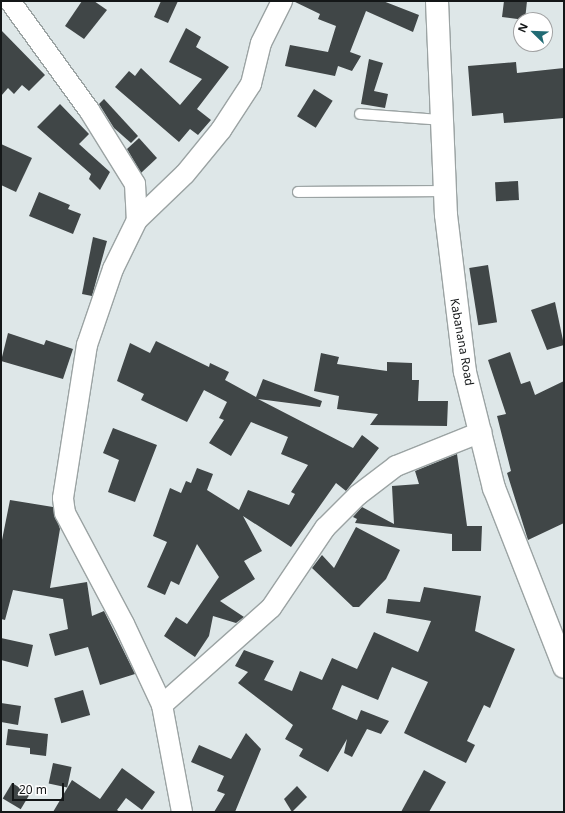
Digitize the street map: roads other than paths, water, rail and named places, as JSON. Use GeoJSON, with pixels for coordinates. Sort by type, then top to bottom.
{"type":"FeatureCollection","features":[{"type":"Feature","properties":{"kind":"street"},"geometry":{"type":"LineString","coordinates":[[10,1],[89,110],[135,184],[137,220]]}},
{"type":"Feature","properties":{"kind":"street"},"geometry":{"type":"LineString","coordinates":[[182,812],[162,705],[124,624],[65,512],[63,498],[87,345],[113,269],[137,220],[185,174],[221,130],[251,84],[261,43],[282,1]]}},
{"type":"Feature","properties":{"kind":"street","name":"Kabanana Road"},"geometry":{"type":"LineString","coordinates":[[437,1],[445,191],[454,296],[465,372],[494,488],[564,667]]}},
{"type":"Feature","properties":{"kind":"street"},"geometry":{"type":"LineString","coordinates":[[162,705],[271,608],[325,528],[358,495],[396,466],[481,432]]}},
{"type":"Feature","properties":{"kind":"lane"},"geometry":{"type":"LineString","coordinates":[[360,114],[442,120]]}},
{"type":"Feature","properties":{"kind":"lane"},"geometry":{"type":"LineString","coordinates":[[298,192],[445,191]]}}]}
